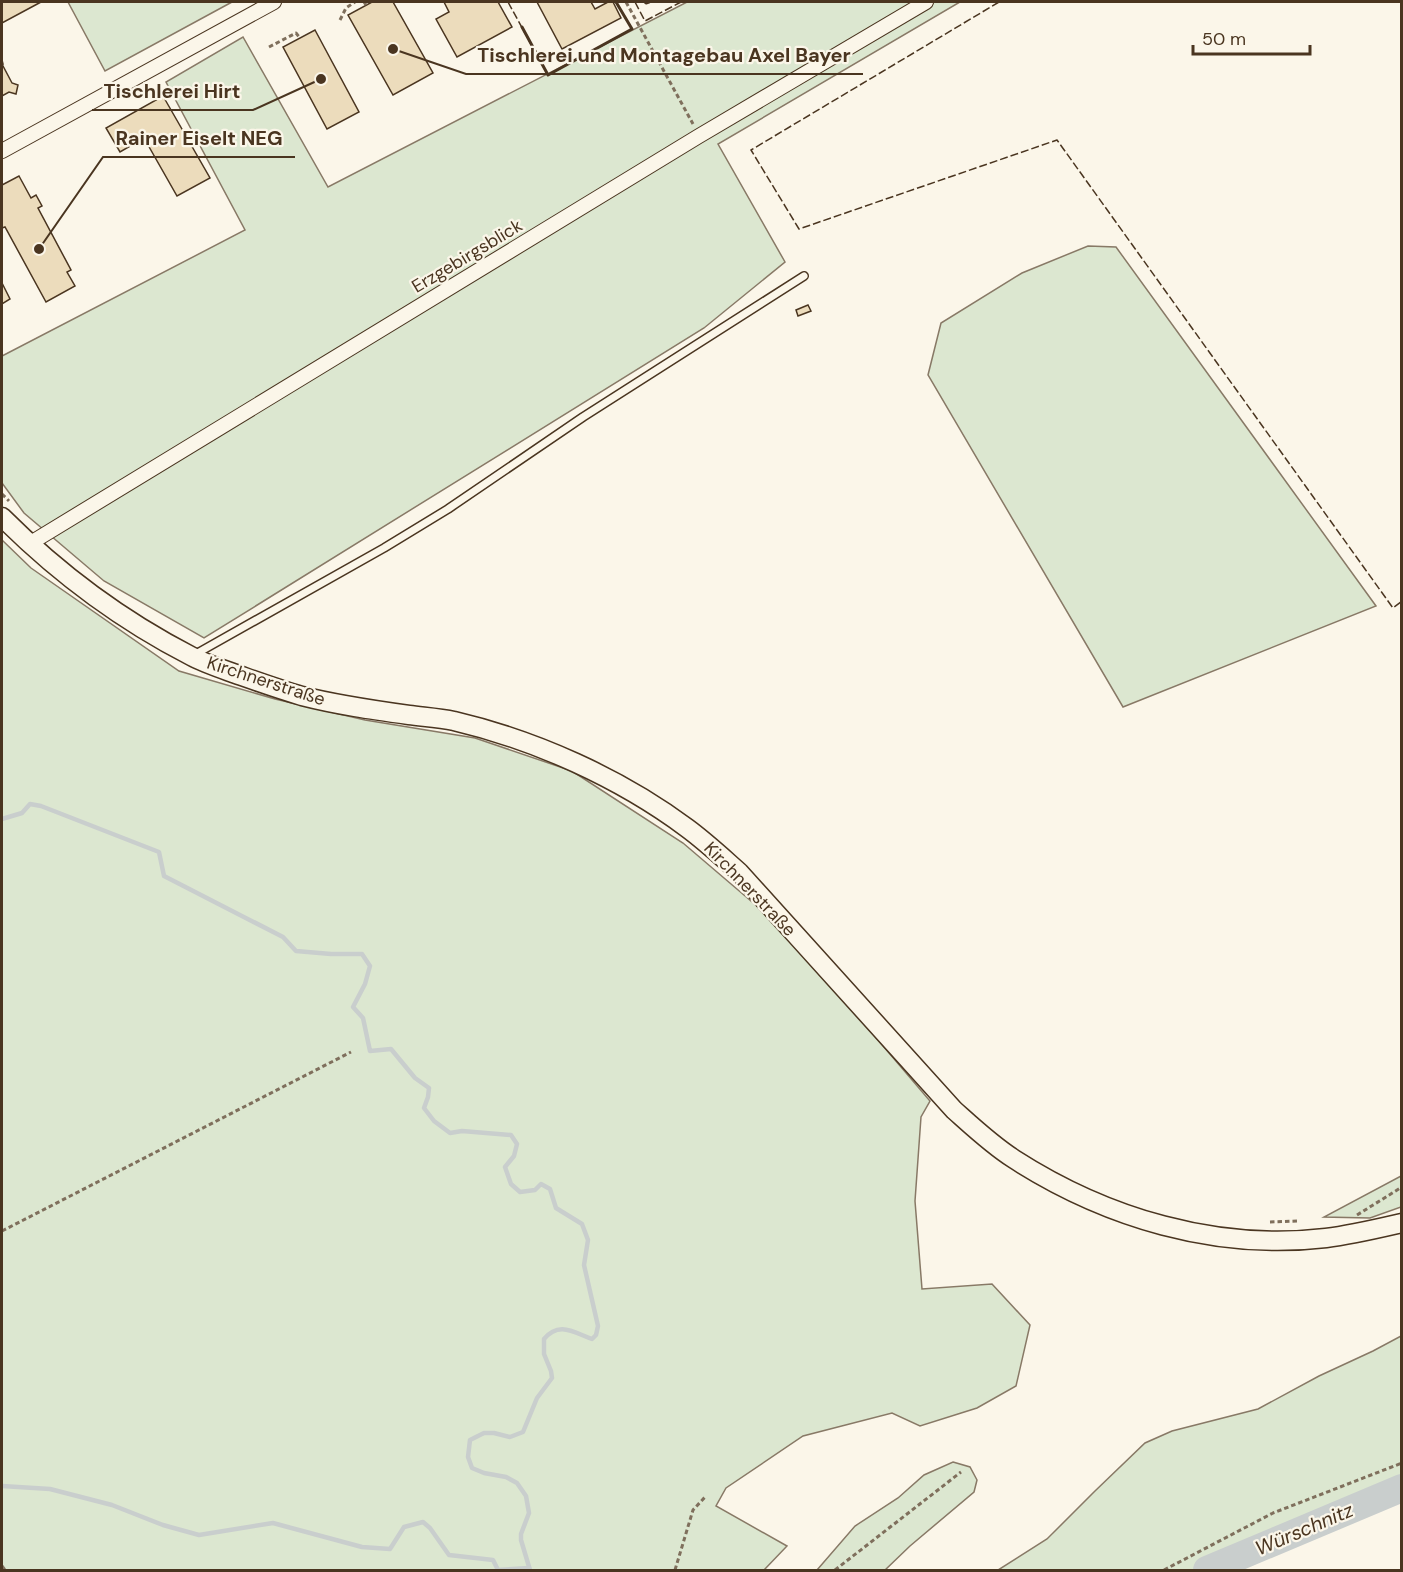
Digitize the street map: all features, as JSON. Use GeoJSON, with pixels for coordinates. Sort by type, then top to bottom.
{"type":"FeatureCollection","features":[{"type":"Feature","properties":{"kind":"street"},"geometry":{"type":"LineString","coordinates":[[2,151],[274,2]]}},
{"type":"Feature","properties":{"kind":"street","name":"Erzgebirgsblick"},"geometry":{"type":"LineString","coordinates":[[29,544],[699,136],[926,2]]}},
{"type":"Feature","properties":{"kind":"street","name":"Kirchnerstraße"},"geometry":{"type":"LineString","coordinates":[[7,511],[29,544],[55,567],[113,609],[192,656],[302,696],[366,709],[452,720],[496,732],[583,767],[627,790],[687,828],[739,872],[954,1110],[1013,1158],[1076,1194],[1158,1224],[1201,1234],[1234,1238],[1292,1240],[1324,1238],[1401,1223]]}},
{"type":"Feature","properties":{"kind":"lane"},"geometry":{"type":"LineString","coordinates":[[192,656],[438,515],[583,417],[804,276]]}},
{"type":"Feature","properties":{"kind":"path"},"geometry":{"type":"LineString","coordinates":[[340,20],[346,8],[355,2]]}},
{"type":"Feature","properties":{"kind":"path"},"geometry":{"type":"LineString","coordinates":[[626,2],[699,136]]}},
{"type":"Feature","properties":{"kind":"path"},"geometry":{"type":"LineString","coordinates":[[269,47],[296,33],[300,38]]}},
{"type":"Feature","properties":{"kind":"path"},"geometry":{"type":"LineString","coordinates":[[2,494],[7,511]]}},
{"type":"Feature","properties":{"kind":"path"},"geometry":{"type":"LineString","coordinates":[[2,1231],[351,1052]]}},
{"type":"Feature","properties":{"kind":"path"},"geometry":{"type":"LineString","coordinates":[[1365,1215],[1354,1217],[1401,1187]]}},
{"type":"Feature","properties":{"kind":"path"},"geometry":{"type":"LineString","coordinates":[[1268,1222],[1302,1221]]}},
{"type":"Feature","properties":{"kind":"path"},"geometry":{"type":"LineString","coordinates":[[1164,1570],[1273,1514],[1401,1463]]}},
{"type":"Feature","properties":{"kind":"path"},"geometry":{"type":"LineString","coordinates":[[835,1570],[962,1472]]}},
{"type":"Feature","properties":{"kind":"path"},"geometry":{"type":"LineString","coordinates":[[675,1570],[693,1510],[705,1497]]}},
{"type":"Feature","properties":{"kind":"path"},"geometry":{"type":"LineString","coordinates":[[2,1566],[5,1570]]}},
{"type":"Feature","properties":{"kind":"green space"},"geometry":{"type":"Polygon","coordinates":[[[68,2],[232,2],[105,71],[68,2]]]}},
{"type":"Feature","properties":{"kind":"green space"},"geometry":{"type":"Polygon","coordinates":[[[687,2],[960,2],[718,144],[785,262],[704,328],[204,638],[104,581],[24,513],[2,483],[2,356],[245,230],[166,82],[243,37],[328,187],[687,2]]]}},
{"type":"Feature","properties":{"kind":"green space"},"geometry":{"type":"Polygon","coordinates":[[[1088,246],[1116,247],[1376,606],[1123,707],[928,375],[941,323],[1022,273],[1088,246]]]}},
{"type":"Feature","properties":{"kind":"green space"},"geometry":{"type":"Polygon","coordinates":[[[2,540],[31,568],[179,671],[275,699],[365,720],[475,738],[572,771],[683,843],[758,907],[826,979],[930,1101],[921,1117],[915,1201],[922,1289],[992,1284],[1030,1325],[1016,1386],[977,1408],[920,1426],[892,1413],[803,1436],[726,1488],[716,1506],[787,1546],[764,1570],[2,1570],[2,540]]]}},
{"type":"Feature","properties":{"kind":"green space"},"geometry":{"type":"Polygon","coordinates":[[[1401,1176],[1401,1207],[1370,1218],[1324,1217],[1401,1176]]]}},
{"type":"Feature","properties":{"kind":"green space"},"geometry":{"type":"Polygon","coordinates":[[[1401,1336],[1401,1480],[1289,1527],[1240,1544],[1207,1567],[1197,1570],[998,1570],[1047,1539],[1145,1443],[1172,1431],[1258,1409],[1401,1336]]]}},
{"type":"Feature","properties":{"kind":"green space"},"geometry":{"type":"Polygon","coordinates":[[[953,1462],[970,1467],[977,1480],[974,1492],[885,1570],[817,1570],[855,1526],[898,1498],[924,1475],[953,1462]]]}},
{"type":"Feature","properties":{"kind":"building"},"geometry":{"type":"Polygon","coordinates":[[[2,2],[41,2],[2,23],[2,2]]]}},
{"type":"Feature","properties":{"kind":"building"},"geometry":{"type":"Polygon","coordinates":[[[372,2],[393,2],[433,73],[393,95],[348,15],[372,2]]]}},
{"type":"Feature","properties":{"kind":"building"},"geometry":{"type":"Polygon","coordinates":[[[444,2],[498,2],[512,27],[457,57],[436,19],[449,12],[444,2]]]}},
{"type":"Feature","properties":{"kind":"building"},"geometry":{"type":"Polygon","coordinates":[[[537,2],[591,2],[595,9],[608,2],[613,2],[621,18],[562,49],[537,2]]]}},
{"type":"Feature","properties":{"kind":"building"},"geometry":{"type":"Polygon","coordinates":[[[315,30],[359,112],[327,129],[283,47],[315,30]]]}},
{"type":"Feature","properties":{"kind":"building"},"geometry":{"type":"Polygon","coordinates":[[[2,64],[12,83],[18,85],[16,94],[9,92],[2,96],[2,64]]]}},
{"type":"Feature","properties":{"kind":"building"},"geometry":{"type":"Polygon","coordinates":[[[163,96],[210,178],[177,196],[144,138],[120,152],[106,128],[163,96]]]}},
{"type":"Feature","properties":{"kind":"building"},"geometry":{"type":"Polygon","coordinates":[[[19,176],[31,198],[36,195],[42,206],[38,208],[71,270],[67,272],[75,286],[46,302],[5,227],[2,228],[2,185],[19,176]]]}},
{"type":"Feature","properties":{"kind":"building"},"geometry":{"type":"Polygon","coordinates":[[[2,283],[10,299],[2,304],[2,283]]]}},
{"type":"Feature","properties":{"kind":"building"},"geometry":{"type":"Polygon","coordinates":[[[808,305],[811,311],[798,316],[796,310],[808,305]]]}},
{"type":"Feature","properties":{"kind":"waterway"},"geometry":{"type":"LineString","coordinates":[[2,819],[22,813],[30,804],[41,806],[159,852],[164,876],[283,937],[296,951],[362,954],[370,966],[365,984],[353,1007],[363,1018],[370,1051],[391,1049],[415,1078],[429,1088],[424,1108],[434,1121],[450,1133],[462,1131],[511,1135],[517,1144],[514,1156],[505,1167],[511,1184],[520,1192],[535,1190],[541,1184],[550,1189],[556,1208],[582,1224],[588,1240],[584,1265],[598,1326],[596,1335],[592,1339],[561,1329],[550,1334],[544,1339],[544,1354],[552,1378],[537,1398],[523,1432],[510,1437],[484,1433],[470,1440],[468,1457],[472,1468],[506,1477],[517,1483],[526,1496],[529,1513],[521,1540],[530,1570]]}},
{"type":"Feature","properties":{"kind":"waterway"},"geometry":{"type":"LineString","coordinates":[[2,1486],[50,1489],[112,1505],[163,1525],[199,1535],[273,1523],[362,1547],[390,1549],[404,1527],[423,1522],[449,1555],[493,1560],[498,1570],[529,1568]]}},
{"type":"Feature","properties":{"kind":"waterway","name":"Würschnitz"},"geometry":{"type":"LineString","coordinates":[[1207,1570],[1402,1488]]}},
{"type":"Feature","properties":{"kind":"fence"},"geometry":{"type":"LineString","coordinates":[[508,2],[548,75],[632,29],[616,2]]}},
{"type":"Feature","properties":{"kind":"fence"},"geometry":{"type":"LineString","coordinates":[[635,2],[645,21],[681,2]]}},
{"type":"Feature","properties":{"kind":"fence"},"geometry":{"type":"LineString","coordinates":[[999,2],[751,150],[799,229],[1057,140],[1393,608],[1402,601]]}},
{"type":"Feature","properties":{"kind":"wall"},"geometry":{"type":"LineString","coordinates":[[522,27],[548,75],[632,29],[616,2]]}},
{"type":"Feature","properties":{"kind":"wall"},"geometry":{"type":"LineString","coordinates":[[645,2],[649,2]]}},
{"type":"Feature","properties":{"kind":"place","name":"Tischlerei und Montagebau Axel Bayer"},"geometry":{"type":"Point","coordinates":[393,49]}},
{"type":"Feature","properties":{"kind":"place","name":"Tischlerei Hirt"},"geometry":{"type":"Point","coordinates":[321,79]}},
{"type":"Feature","properties":{"kind":"place","name":"Rainer Eiselt NEG"},"geometry":{"type":"Point","coordinates":[39,249]}}]}
